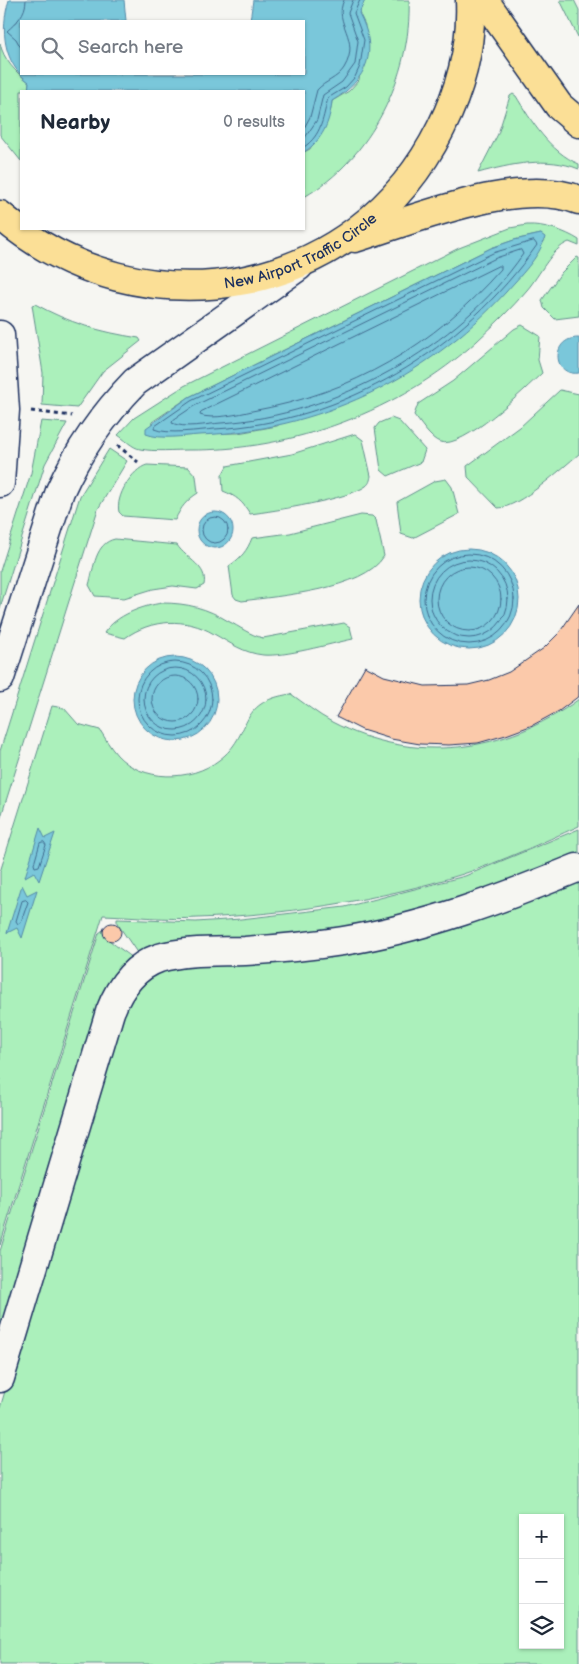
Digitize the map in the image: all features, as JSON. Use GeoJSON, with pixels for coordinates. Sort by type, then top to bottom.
{"type":"FeatureCollection","features":[{"type":"Feature","properties":{"kind":"main road","name":"New Airport Traffic Circle"},"geometry":{"type":"LineString","coordinates":[[0,215],[17,230],[46,249],[77,264],[109,276],[142,283],[176,287],[210,286],[244,281],[277,272],[309,259],[339,243],[367,222],[392,199],[414,173],[433,144],[448,114],[460,81],[467,48],[470,0]]}},
{"type":"Feature","properties":{"kind":"main road"},"geometry":{"type":"LineString","coordinates":[[484,0],[559,106],[579,123]]}},
{"type":"Feature","properties":{"kind":"main road"},"geometry":{"type":"LineString","coordinates":[[339,243],[471,202],[511,194],[532,191],[553,193],[579,200]]}},
{"type":"Feature","properties":{"kind":"street"},"geometry":{"type":"LineString","coordinates":[[0,678],[60,491],[74,462],[94,429],[112,406],[135,382],[309,259]]}},
{"type":"Feature","properties":{"kind":"street"},"geometry":{"type":"LineString","coordinates":[[0,335],[5,410],[0,483]]}},
{"type":"Feature","properties":{"kind":"street"},"geometry":{"type":"LineString","coordinates":[[0,1378],[110,1012],[117,995],[130,976],[143,965],[159,958],[177,955],[269,950],[344,941],[420,924],[480,907],[577,868]]}},
{"type":"Feature","properties":{"kind":"green space"},"geometry":{"type":"Polygon","coordinates":[[[365,0],[409,0],[408,28],[403,57],[395,85],[383,112],[367,138],[349,161],[328,181],[305,196],[305,152],[310,149],[331,109],[332,101],[349,91],[359,80],[365,25],[359,13],[365,0]]]}},
{"type":"Feature","properties":{"kind":"green space"},"geometry":{"type":"Polygon","coordinates":[[[560,0],[574,0],[579,10],[579,39],[560,0]]]}},
{"type":"Feature","properties":{"kind":"green space"},"geometry":{"type":"Polygon","coordinates":[[[0,43],[4,55],[11,65],[29,82],[28,90],[20,90],[20,160],[0,135],[0,43]]]}},
{"type":"Feature","properties":{"kind":"green space"},"geometry":{"type":"Polygon","coordinates":[[[513,94],[542,135],[559,152],[579,164],[579,169],[567,165],[542,162],[516,164],[478,173],[498,134],[510,96],[513,94]]]}},
{"type":"Feature","properties":{"kind":"green space"},"geometry":{"type":"Polygon","coordinates":[[[527,225],[547,227],[561,231],[579,240],[579,246],[569,242],[563,245],[551,256],[521,297],[477,341],[447,366],[414,388],[379,407],[343,422],[306,434],[267,443],[228,448],[146,450],[134,447],[118,435],[134,418],[184,386],[459,248],[510,228],[527,225]],[[541,234],[514,240],[491,248],[189,397],[152,422],[150,435],[238,433],[277,426],[521,275],[545,240],[541,234]]]}},
{"type":"Feature","properties":{"kind":"green space"},"geometry":{"type":"Polygon","coordinates":[[[577,257],[579,258],[579,316],[555,319],[544,308],[542,300],[561,273],[577,257]]]}},
{"type":"Feature","properties":{"kind":"green space"},"geometry":{"type":"Polygon","coordinates":[[[35,304],[73,322],[98,330],[139,338],[141,341],[103,371],[77,408],[42,405],[43,373],[32,305],[35,304]]]}},
{"type":"Feature","properties":{"kind":"green space"},"geometry":{"type":"Polygon","coordinates":[[[522,325],[540,336],[538,360],[542,373],[493,416],[463,437],[450,442],[440,442],[433,438],[414,415],[418,404],[453,381],[514,329],[522,325]]]}},
{"type":"Feature","properties":{"kind":"green space"},"geometry":{"type":"Polygon","coordinates":[[[560,390],[579,394],[579,454],[528,495],[517,502],[498,508],[468,477],[467,466],[520,427],[560,390]]]}},
{"type":"Feature","properties":{"kind":"green space"},"geometry":{"type":"Polygon","coordinates":[[[391,418],[399,421],[425,450],[421,462],[388,476],[381,470],[375,428],[379,423],[391,418]]]}},
{"type":"Feature","properties":{"kind":"green space"},"geometry":{"type":"Polygon","coordinates":[[[41,421],[67,423],[45,464],[0,608],[0,571],[31,473],[41,421]]]}},
{"type":"Feature","properties":{"kind":"green space"},"geometry":{"type":"Polygon","coordinates":[[[355,434],[363,440],[371,476],[367,485],[357,491],[311,504],[250,514],[239,500],[223,491],[222,475],[227,466],[292,454],[355,434]]]}},
{"type":"Feature","properties":{"kind":"green space"},"geometry":{"type":"Polygon","coordinates":[[[109,449],[127,461],[98,509],[0,820],[0,751],[80,496],[109,449]]]}},
{"type":"Feature","properties":{"kind":"green space"},"geometry":{"type":"Polygon","coordinates":[[[147,465],[188,467],[196,476],[198,493],[185,504],[175,520],[123,516],[119,512],[118,506],[126,484],[136,472],[147,465]]]}},
{"type":"Feature","properties":{"kind":"green space"},"geometry":{"type":"Polygon","coordinates":[[[446,479],[452,487],[459,514],[413,538],[401,534],[397,502],[435,481],[446,479]]]}},
{"type":"Feature","properties":{"kind":"green space"},"geometry":{"type":"Polygon","coordinates":[[[361,515],[372,516],[376,520],[384,556],[374,567],[358,577],[340,584],[297,594],[242,601],[236,599],[233,595],[229,566],[243,554],[252,538],[290,533],[361,515]]]}},
{"type":"Feature","properties":{"kind":"green space"},"geometry":{"type":"Polygon","coordinates":[[[115,539],[177,545],[200,568],[203,573],[204,585],[197,589],[173,586],[153,589],[124,598],[95,596],[89,585],[96,557],[103,545],[115,539]]]}},
{"type":"Feature","properties":{"kind":"green space"},"geometry":{"type":"Polygon","coordinates":[[[162,603],[188,605],[204,610],[263,638],[344,623],[350,627],[353,639],[295,652],[263,655],[243,650],[203,629],[180,623],[157,624],[146,627],[125,638],[104,633],[122,616],[146,606],[162,603]]]}},
{"type":"Feature","properties":{"kind":"green space"},"geometry":{"type":"Polygon","coordinates":[[[291,694],[326,719],[363,736],[395,744],[427,748],[459,747],[490,741],[521,731],[551,717],[579,699],[579,826],[478,869],[432,883],[366,899],[264,914],[175,919],[103,915],[0,1245],[0,872],[52,706],[64,708],[78,724],[100,730],[114,752],[127,764],[153,774],[167,776],[195,772],[219,760],[230,750],[247,720],[261,704],[273,698],[291,694]]]}},
{"type":"Feature","properties":{"kind":"green space"},"geometry":{"type":"Polygon","coordinates":[[[579,829],[579,858],[417,917],[140,957],[117,923],[117,919],[196,922],[241,919],[345,907],[465,876],[579,829]]]}},
{"type":"Feature","properties":{"kind":"green space"},"geometry":{"type":"Polygon","coordinates":[[[579,876],[579,1664],[0,1664],[0,1408],[117,1016],[146,974],[579,876]]]}},
{"type":"Feature","properties":{"kind":"green space"},"geometry":{"type":"Polygon","coordinates":[[[103,930],[111,942],[135,960],[0,1345],[0,1251],[99,933],[103,930]]]}},
{"type":"Feature","properties":{"kind":"water"},"geometry":{"type":"Polygon","coordinates":[[[9,0],[124,0],[126,20],[20,20],[20,74],[9,55],[6,45],[6,11],[9,0]]]}},
{"type":"Feature","properties":{"kind":"water"},"geometry":{"type":"Polygon","coordinates":[[[253,0],[365,0],[359,13],[365,27],[369,52],[362,74],[332,101],[324,130],[316,142],[305,151],[305,90],[28,90],[29,82],[21,75],[305,75],[305,20],[250,20],[253,0]]]}},
{"type":"Feature","properties":{"kind":"water"},"geometry":{"type":"Polygon","coordinates":[[[541,234],[545,237],[534,259],[506,292],[475,323],[441,351],[405,375],[366,395],[326,411],[285,423],[243,431],[172,437],[158,437],[146,434],[146,428],[189,397],[491,248],[514,240],[541,234]]]}},
{"type":"Feature","properties":{"kind":"water"},"geometry":{"type":"Polygon","coordinates":[[[579,338],[579,373],[570,373],[559,363],[559,350],[570,339],[579,338]]]}},
{"type":"Feature","properties":{"kind":"water"},"geometry":{"type":"Polygon","coordinates":[[[215,512],[222,513],[228,517],[232,523],[232,537],[228,543],[222,547],[215,548],[208,547],[202,543],[198,537],[197,530],[198,523],[202,517],[208,513],[215,512]]]}},
{"type":"Feature","properties":{"kind":"water"},"geometry":{"type":"Polygon","coordinates":[[[469,549],[488,552],[505,563],[516,580],[519,599],[516,618],[505,635],[488,646],[469,649],[450,646],[433,635],[422,618],[419,599],[422,580],[433,563],[450,552],[469,549]]]}},
{"type":"Feature","properties":{"kind":"water"},"geometry":{"type":"Polygon","coordinates":[[[175,657],[191,660],[205,669],[214,683],[217,699],[214,715],[205,729],[191,738],[175,741],[159,738],[145,729],[136,715],[133,699],[136,683],[145,669],[159,660],[175,657]]]}},
{"type":"Feature","properties":{"kind":"water"},"geometry":{"type":"Polygon","coordinates":[[[40,828],[45,838],[55,833],[39,881],[34,872],[25,877],[40,828]]]}},
{"type":"Feature","properties":{"kind":"water"},"geometry":{"type":"Polygon","coordinates":[[[22,885],[27,895],[37,890],[22,938],[17,928],[7,933],[22,885]]]}},
{"type":"Feature","properties":{"kind":"building"},"geometry":{"type":"Polygon","coordinates":[[[579,604],[579,696],[559,711],[533,725],[478,743],[420,744],[391,739],[362,730],[336,717],[365,666],[384,676],[425,686],[468,685],[489,680],[509,672],[544,648],[559,633],[579,604]]]}},
{"type":"Feature","properties":{"kind":"building"},"geometry":{"type":"Polygon","coordinates":[[[112,923],[118,926],[121,932],[118,938],[112,941],[106,938],[103,932],[106,926],[112,923]]]}}]}
